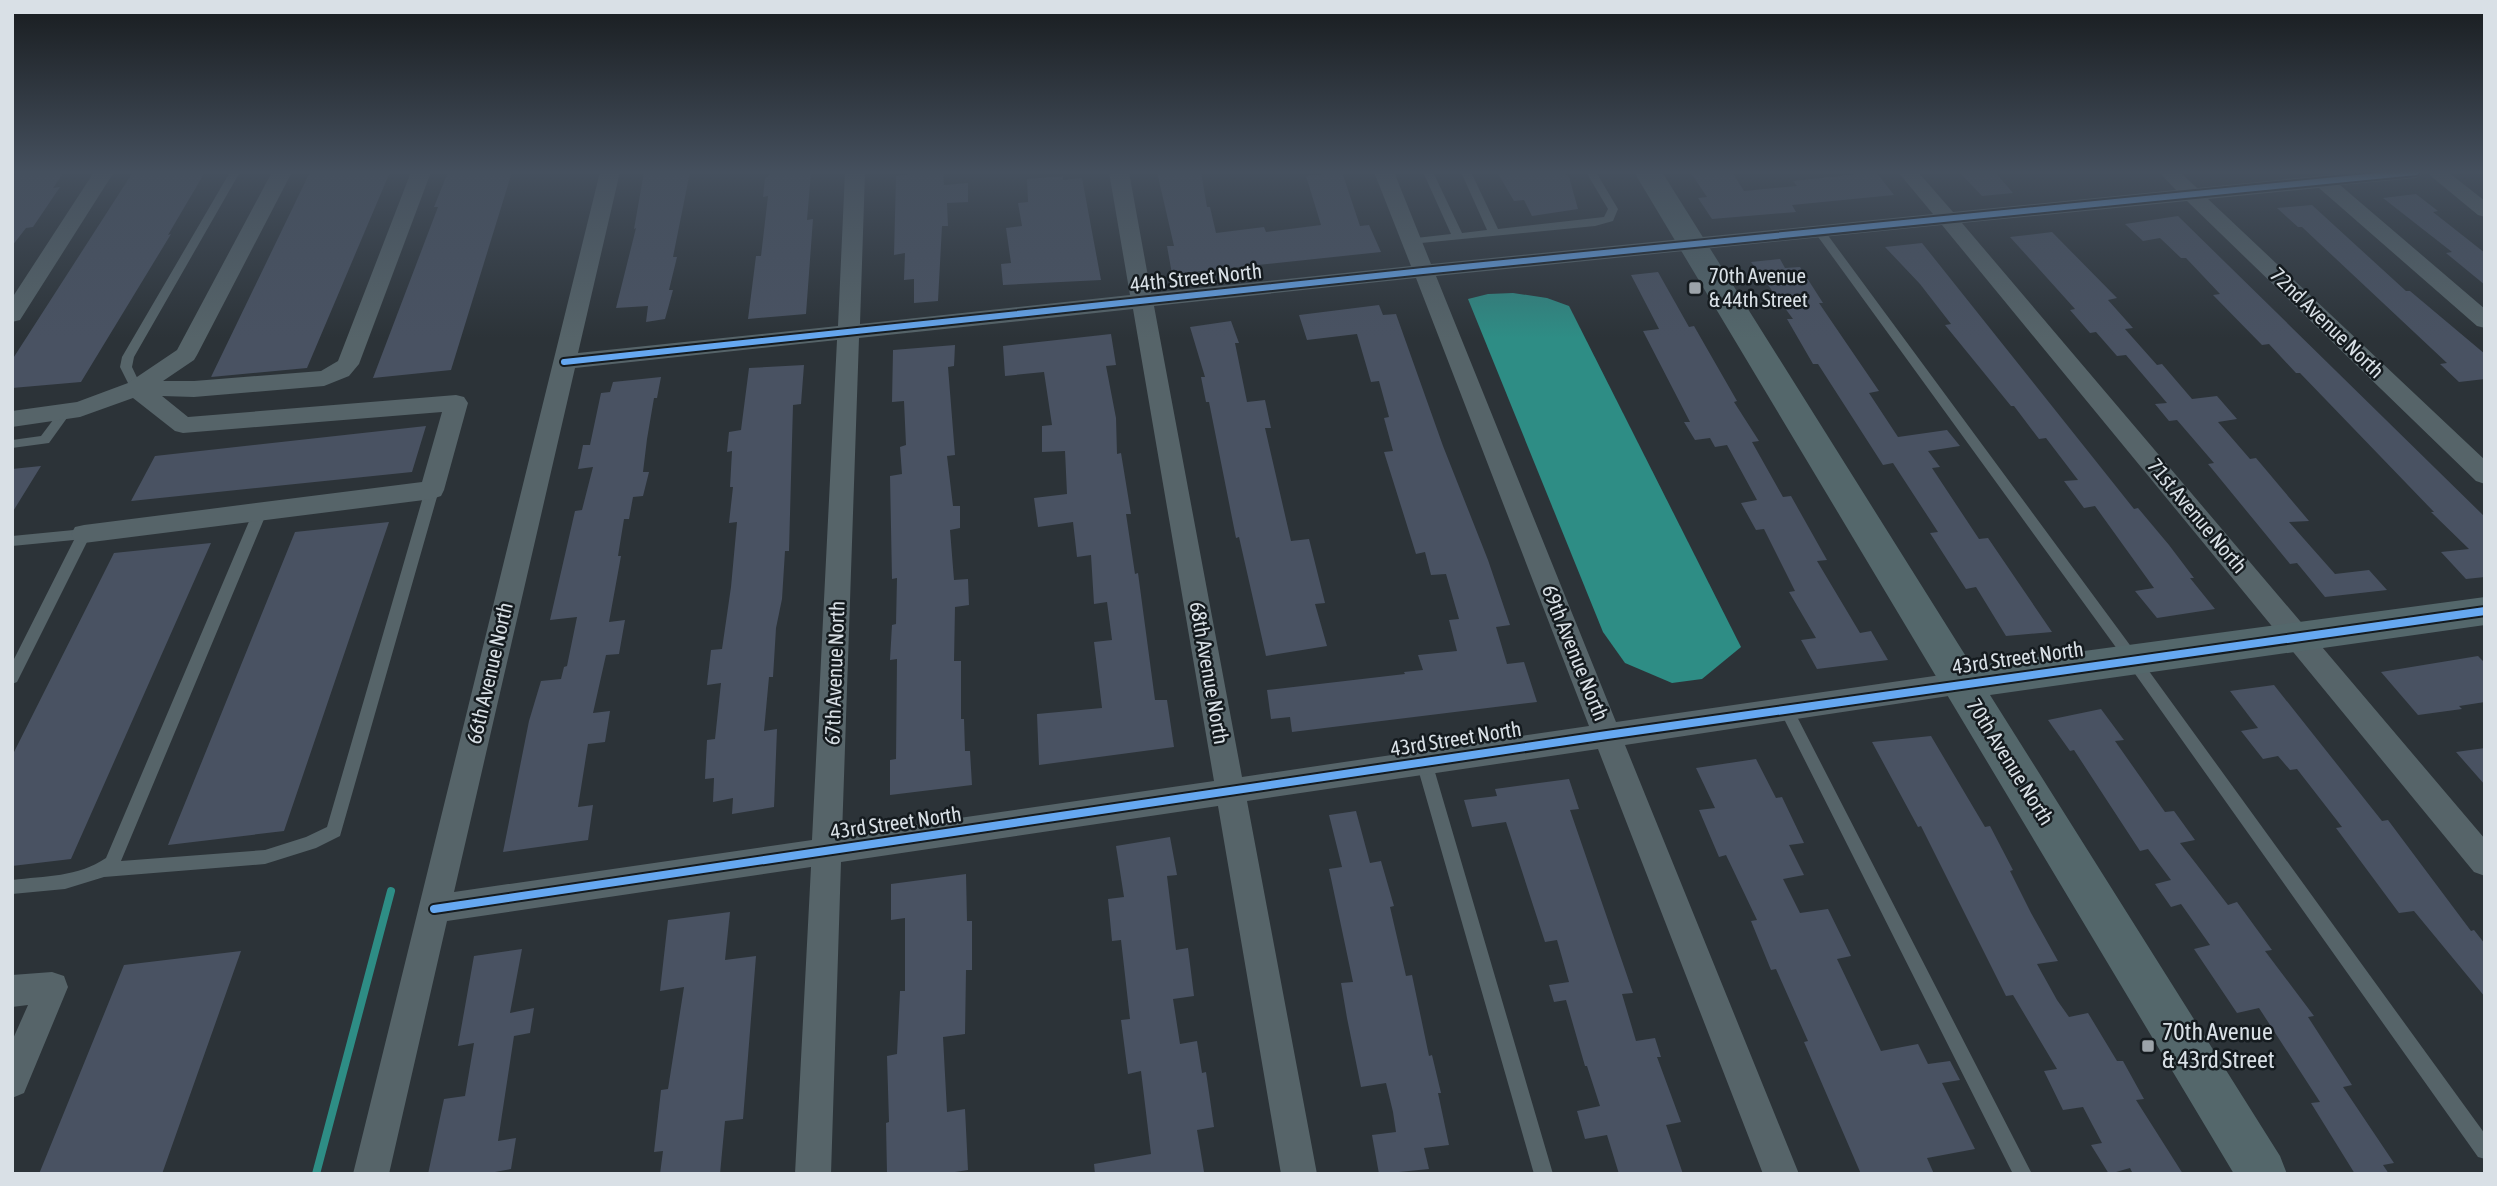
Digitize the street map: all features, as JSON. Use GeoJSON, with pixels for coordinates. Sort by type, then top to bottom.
{"type":"FeatureCollection","features":[{"type":"Feature","properties":{"kind":"street"},"geometry":{"type":"LineString","coordinates":[[12,315],[68,227]]}},
{"type":"Feature","properties":{"kind":"street"},"geometry":{"type":"LineString","coordinates":[[12,419],[80,409],[136,388],[186,355],[253,227]]}},
{"type":"Feature","properties":{"kind":"street"},"geometry":{"type":"LineString","coordinates":[[136,388],[220,387],[324,378],[341,371],[348,364],[400,227]]}},
{"type":"Feature","properties":{"kind":"street","name":"66th Avenue North"},"geometry":{"type":"LineString","coordinates":[[371,1174],[597,227]]}},
{"type":"Feature","properties":{"kind":"street","name":"67th Avenue North"},"geometry":{"type":"LineString","coordinates":[[813,1174],[829,850],[853,227]]}},
{"type":"Feature","properties":{"kind":"street","name":"68th Avenue North"},"geometry":{"type":"LineString","coordinates":[[1129,227],[1299,1174]]}},
{"type":"Feature","properties":{"kind":"street","name":"69th Avenue North"},"geometry":{"type":"LineString","coordinates":[[1406,227],[1781,1174]]}},
{"type":"Feature","properties":{"kind":"street","name":"70th Avenue North"},"geometry":{"type":"LineString","coordinates":[[1681,227],[2263,1174]]}},
{"type":"Feature","properties":{"kind":"street","name":"44th Street North"},"geometry":{"type":"LineString","coordinates":[[564,362],[1423,271],[1865,227]]}},
{"type":"Feature","properties":{"kind":"street","name":"71st Avenue North"},"geometry":{"type":"LineString","coordinates":[[1954,227],[2485,862]]}},
{"type":"Feature","properties":{"kind":"street","name":"72nd Avenue North"},"geometry":{"type":"LineString","coordinates":[[2227,227],[2485,475]]}},
{"type":"Feature","properties":{"kind":"street"},"geometry":{"type":"LineString","coordinates":[[2377,227],[2485,321]]}},
{"type":"Feature","properties":{"kind":"street"},"geometry":{"type":"LineString","coordinates":[[85,534],[432,490],[456,403],[183,425],[136,388]]}},
{"type":"Feature","properties":{"kind":"street","name":"43rd Street North"},"geometry":{"type":"LineString","coordinates":[[434,909],[1607,734],[2485,611]]}},
{"type":"Feature","properties":{"kind":"street"},"geometry":{"type":"LineString","coordinates":[[12,991],[52,987],[12,1081]]}},
{"type":"Feature","properties":{"kind":"lane"},"geometry":{"type":"LineString","coordinates":[[136,388],[126,368],[128,357],[202,227]]}},
{"type":"Feature","properties":{"kind":"lane"},"geometry":{"type":"LineString","coordinates":[[1454,227],[1458,237]]}},
{"type":"Feature","properties":{"kind":"lane"},"geometry":{"type":"LineString","coordinates":[[1491,227],[1494,233]]}},
{"type":"Feature","properties":{"kind":"lane"},"geometry":{"type":"LineString","coordinates":[[1411,241],[1551,227]]}},
{"type":"Feature","properties":{"kind":"lane"},"geometry":{"type":"LineString","coordinates":[[1820,232],[2133,660],[2485,1150]]}},
{"type":"Feature","properties":{"kind":"lane"},"geometry":{"type":"LineString","coordinates":[[12,444],[45,440],[66,411]]}},
{"type":"Feature","properties":{"kind":"lane"},"geometry":{"type":"LineString","coordinates":[[12,887],[82,879],[104,870],[265,857],[310,843],[334,831],[432,490]]}},
{"type":"Feature","properties":{"kind":"lane"},"geometry":{"type":"LineString","coordinates":[[104,870],[112,863],[260,512]]}},
{"type":"Feature","properties":{"kind":"lane"},"geometry":{"type":"LineString","coordinates":[[12,541],[85,534]]}},
{"type":"Feature","properties":{"kind":"lane"},"geometry":{"type":"LineString","coordinates":[[12,678],[85,534]]}},
{"type":"Feature","properties":{"kind":"lane"},"geometry":{"type":"LineString","coordinates":[[1786,709],[2023,1174]]}},
{"type":"Feature","properties":{"kind":"lane"},"geometry":{"type":"LineString","coordinates":[[1424,762],[1544,1174]]}},
{"type":"Feature","properties":{"kind":"shaded area"},"geometry":{"type":"Polygon","coordinates":[[[1513,293],[1547,298],[1569,306],[1741,647],[1702,679],[1672,683],[1625,663],[1603,632],[1468,299],[1488,294],[1513,293]]]}},
{"type":"Feature","properties":{"kind":"building"},"geometry":{"type":"Polygon","coordinates":[[[12,227],[31,227],[26,228],[12,246],[12,227]]]}},
{"type":"Feature","properties":{"kind":"building"},"geometry":{"type":"Polygon","coordinates":[[[97,227],[172,227],[168,235],[171,234],[81,382],[12,388],[12,360],[97,227]]]}},
{"type":"Feature","properties":{"kind":"building"},"geometry":{"type":"Polygon","coordinates":[[[283,227],[367,227],[307,368],[211,377],[283,227]]]}},
{"type":"Feature","properties":{"kind":"building"},"geometry":{"type":"Polygon","coordinates":[[[430,227],[495,227],[451,370],[373,378],[430,227]]]}},
{"type":"Feature","properties":{"kind":"building"},"geometry":{"type":"Polygon","coordinates":[[[634,227],[679,227],[673,257],[677,257],[669,290],[673,290],[665,319],[646,322],[648,306],[616,308],[636,228],[634,227]]]}},
{"type":"Feature","properties":{"kind":"building"},"geometry":{"type":"Polygon","coordinates":[[[764,227],[812,227],[806,314],[748,319],[756,256],[761,256],[764,227]]]}},
{"type":"Feature","properties":{"kind":"building"},"geometry":{"type":"Polygon","coordinates":[[[895,227],[942,227],[938,301],[914,303],[914,279],[904,280],[905,253],[894,255],[895,227]]]}},
{"type":"Feature","properties":{"kind":"building"},"geometry":{"type":"Polygon","coordinates":[[[1091,227],[1101,280],[1003,285],[1001,264],[1011,263],[1006,228],[1091,227]]]}},
{"type":"Feature","properties":{"kind":"building"},"geometry":{"type":"Polygon","coordinates":[[[1170,227],[1215,227],[1216,233],[1261,227],[1266,232],[1303,227],[1370,227],[1381,252],[1172,274],[1167,246],[1174,246],[1170,227]]]}},
{"type":"Feature","properties":{"kind":"building"},"geometry":{"type":"Polygon","coordinates":[[[2129,227],[2190,227],[2485,517],[2485,577],[2466,579],[2441,552],[2469,549],[2300,373],[2296,373],[2269,344],[2262,345],[2213,295],[2220,294],[2186,258],[2181,258],[2160,238],[2143,241],[2129,227]]]}},
{"type":"Feature","properties":{"kind":"building"},"geometry":{"type":"Polygon","coordinates":[[[2302,227],[2336,227],[2406,291],[2410,291],[2485,354],[2485,379],[2459,382],[2440,364],[2447,363],[2302,227]]]}},
{"type":"Feature","properties":{"kind":"building"},"geometry":{"type":"Polygon","coordinates":[[[2420,227],[2452,227],[2485,253],[2485,285],[2446,253],[2452,252],[2420,227]]]}},
{"type":"Feature","properties":{"kind":"building"},"geometry":{"type":"Polygon","coordinates":[[[2052,232],[2117,298],[2108,300],[2133,328],[2125,329],[2157,365],[2162,364],[2192,399],[2217,396],[2237,419],[2218,422],[2250,459],[2256,458],[2309,521],[2289,522],[2335,574],[2369,570],[2387,590],[2325,597],[2297,563],[2290,564],[2208,464],[2214,463],[2177,420],[2169,421],[2155,404],[2167,403],[2126,355],[2117,356],[2096,332],[2090,333],[2070,310],[2075,309],[2010,237],[2052,232]]]}},
{"type":"Feature","properties":{"kind":"building"},"geometry":{"type":"Polygon","coordinates":[[[1922,243],[2134,509],[2138,508],[2169,545],[2194,578],[2190,578],[2215,609],[2157,618],[2135,591],[2154,588],[2095,506],[2084,508],[2064,481],[2078,480],[2046,438],[2039,439],[2014,406],[2011,406],[1945,325],[1951,324],[1920,284],[1885,247],[1922,243]]]}},
{"type":"Feature","properties":{"kind":"building"},"geometry":{"type":"Polygon","coordinates":[[[1780,259],[1785,268],[1800,267],[1823,303],[1819,303],[1879,391],[1869,393],[1898,437],[1947,430],[1960,446],[1928,451],[1940,467],[1932,468],[1979,539],[1988,538],[2052,632],[2006,636],[1976,587],[1966,589],[1930,533],[1938,532],[1893,463],[1883,465],[1818,364],[1813,364],[1787,319],[1793,319],[1751,262],[1780,259]]]}},
{"type":"Feature","properties":{"kind":"building"},"geometry":{"type":"Polygon","coordinates":[[[1658,272],[1689,327],[1694,326],[1737,401],[1734,402],[1759,441],[1752,442],[1783,497],[1791,496],[1827,560],[1817,561],[1860,633],[1871,631],[1888,660],[1817,669],[1801,640],[1816,638],[1789,592],[1795,591],[1764,529],[1756,530],[1741,503],[1757,500],[1727,445],[1715,447],[1710,438],[1695,440],[1684,422],[1690,422],[1643,331],[1659,329],[1631,275],[1658,272]]]}},
{"type":"Feature","properties":{"kind":"building"},"geometry":{"type":"Polygon","coordinates":[[[1379,305],[1383,315],[1396,314],[1443,446],[1488,560],[1510,625],[1496,627],[1507,664],[1524,662],[1537,702],[1292,732],[1290,717],[1271,719],[1267,690],[1405,674],[1404,672],[1423,670],[1418,655],[1457,651],[1449,620],[1459,619],[1446,574],[1431,575],[1425,552],[1416,554],[1384,452],[1393,451],[1384,418],[1389,417],[1379,381],[1371,382],[1357,334],[1307,340],[1299,315],[1379,305]]]}},
{"type":"Feature","properties":{"kind":"building"},"geometry":{"type":"Polygon","coordinates":[[[1231,321],[1239,343],[1235,343],[1247,402],[1265,400],[1271,428],[1265,428],[1291,541],[1309,539],[1325,603],[1315,604],[1327,646],[1266,656],[1239,537],[1236,538],[1209,402],[1206,402],[1201,377],[1205,377],[1190,327],[1231,321]]]}},
{"type":"Feature","properties":{"kind":"building"},"geometry":{"type":"Polygon","coordinates":[[[1111,334],[1116,365],[1106,366],[1116,418],[1117,454],[1121,453],[1131,514],[1126,514],[1135,574],[1138,573],[1155,700],[1167,700],[1174,747],[1039,765],[1037,714],[1102,708],[1094,642],[1112,640],[1107,602],[1094,604],[1091,555],[1077,557],[1073,522],[1038,527],[1034,498],[1067,494],[1065,451],[1042,452],[1042,426],[1052,425],[1044,372],[1005,376],[1003,346],[1111,334]]]}},
{"type":"Feature","properties":{"kind":"building"},"geometry":{"type":"Polygon","coordinates":[[[955,345],[954,366],[948,367],[955,455],[947,456],[953,506],[960,506],[960,528],[950,530],[954,580],[968,579],[969,605],[955,607],[954,661],[961,661],[961,719],[964,719],[965,751],[970,751],[972,785],[890,795],[890,760],[896,759],[897,659],[890,660],[892,625],[896,624],[897,578],[892,579],[890,476],[902,474],[900,447],[906,445],[904,401],[892,402],[893,350],[955,345]]]}},
{"type":"Feature","properties":{"kind":"building"},"geometry":{"type":"Polygon","coordinates":[[[804,365],[801,404],[793,405],[789,551],[785,551],[773,677],[769,677],[764,731],[777,729],[774,807],[732,814],[733,798],[713,802],[714,778],[705,779],[707,740],[715,739],[721,683],[707,685],[711,650],[722,649],[737,522],[729,523],[733,487],[730,487],[732,451],[727,452],[729,432],[741,430],[749,368],[804,365]]]}},
{"type":"Feature","properties":{"kind":"building"},"geometry":{"type":"Polygon","coordinates":[[[661,377],[657,398],[654,398],[647,439],[643,472],[649,472],[643,496],[633,497],[629,519],[624,519],[618,556],[621,556],[609,622],[625,620],[619,654],[606,655],[593,713],[610,711],[605,742],[588,744],[578,807],[593,805],[588,840],[503,852],[529,721],[541,681],[561,679],[564,667],[567,666],[577,617],[550,620],[575,511],[582,510],[593,467],[578,469],[583,445],[590,445],[601,393],[610,392],[613,382],[661,377]]]}},
{"type":"Feature","properties":{"kind":"building"},"geometry":{"type":"Polygon","coordinates":[[[426,426],[412,472],[131,501],[155,456],[426,426]]]}},
{"type":"Feature","properties":{"kind":"building"},"geometry":{"type":"Polygon","coordinates":[[[41,466],[12,513],[12,469],[41,466]]]}},
{"type":"Feature","properties":{"kind":"building"},"geometry":{"type":"Polygon","coordinates":[[[389,522],[284,831],[168,845],[295,532],[389,522]]]}},
{"type":"Feature","properties":{"kind":"building"},"geometry":{"type":"Polygon","coordinates":[[[211,543],[71,859],[12,866],[12,756],[114,553],[211,543]]]}},
{"type":"Feature","properties":{"kind":"building"},"geometry":{"type":"Polygon","coordinates":[[[2478,656],[2485,663],[2485,702],[2459,706],[2462,709],[2418,715],[2381,672],[2478,656]]]}},
{"type":"Feature","properties":{"kind":"building"},"geometry":{"type":"Polygon","coordinates":[[[2274,685],[2382,821],[2388,820],[2471,931],[2474,930],[2485,944],[2485,997],[2414,911],[2399,913],[2336,828],[2342,827],[2297,769],[2290,770],[2278,756],[2263,759],[2241,731],[2258,728],[2230,691],[2274,685]]]}},
{"type":"Feature","properties":{"kind":"building"},"geometry":{"type":"Polygon","coordinates":[[[2101,709],[2124,740],[2115,741],[2165,812],[2174,811],[2195,840],[2180,843],[2228,905],[2237,902],[2272,950],[2265,951],[2314,1016],[2308,1017],[2352,1085],[2343,1087],[2394,1163],[2383,1165],[2389,1174],[2355,1174],[2311,1103],[2320,1102],[2259,1008],[2237,1013],[2194,949],[2210,945],[2181,904],[2171,907],[2155,884],[2171,880],[2148,849],[2140,851],[2074,750],[2070,751],[2048,720],[2101,709]]]}},
{"type":"Feature","properties":{"kind":"building"},"geometry":{"type":"Polygon","coordinates":[[[1931,736],[1985,827],[1990,826],[2031,913],[2058,961],[2037,964],[2057,1000],[2069,1017],[2088,1013],[2117,1061],[2123,1061],[2144,1099],[2136,1100],[2183,1174],[2133,1174],[2130,1168],[2109,1174],[2091,1145],[2102,1143],[2083,1107],[2063,1110],[2044,1071],[2057,1069],[2013,995],[2006,996],[1921,826],[1918,827],[1872,742],[1931,736]]]}},
{"type":"Feature","properties":{"kind":"building"},"geometry":{"type":"Polygon","coordinates":[[[2485,748],[2485,785],[2456,752],[2485,748]]]}},
{"type":"Feature","properties":{"kind":"building"},"geometry":{"type":"Polygon","coordinates":[[[1756,759],[1776,798],[1782,797],[1804,843],[1789,845],[1804,875],[1783,879],[1800,913],[1828,909],[1851,956],[1837,959],[1881,1051],[1918,1044],[1928,1064],[1950,1061],[1960,1080],[1942,1083],[1975,1149],[1927,1158],[1934,1174],[1861,1174],[1804,1042],[1808,1041],[1776,969],[1771,970],[1751,921],[1757,920],[1726,855],[1719,857],[1699,810],[1715,808],[1696,768],[1756,759]]]}},
{"type":"Feature","properties":{"kind":"building"},"geometry":{"type":"Polygon","coordinates":[[[1569,779],[1579,809],[1570,810],[1633,993],[1622,994],[1636,1041],[1655,1038],[1661,1057],[1657,1057],[1681,1122],[1666,1125],[1683,1174],[1619,1174],[1607,1135],[1585,1139],[1577,1111],[1600,1106],[1566,1000],[1554,1002],[1549,985],[1569,982],[1557,940],[1545,942],[1506,822],[1472,827],[1464,800],[1497,796],[1495,789],[1569,779]]]}},
{"type":"Feature","properties":{"kind":"building"},"geometry":{"type":"Polygon","coordinates":[[[1356,811],[1370,863],[1381,861],[1394,906],[1390,907],[1406,976],[1412,975],[1429,1056],[1432,1055],[1441,1093],[1438,1093],[1449,1145],[1424,1148],[1429,1169],[1379,1174],[1372,1135],[1396,1132],[1393,1112],[1386,1083],[1361,1087],[1341,983],[1353,982],[1329,869],[1342,867],[1329,815],[1356,811]]]}},
{"type":"Feature","properties":{"kind":"building"},"geometry":{"type":"Polygon","coordinates":[[[1170,837],[1177,875],[1167,876],[1176,950],[1188,948],[1194,996],[1173,999],[1180,1044],[1197,1041],[1202,1073],[1206,1072],[1214,1127],[1197,1130],[1204,1172],[1095,1174],[1094,1164],[1151,1154],[1141,1071],[1128,1074],[1121,1020],[1130,1019],[1121,940],[1112,941],[1108,899],[1124,897],[1116,846],[1170,837]]]}},
{"type":"Feature","properties":{"kind":"building"},"geometry":{"type":"Polygon","coordinates":[[[966,874],[967,921],[972,921],[972,970],[966,970],[965,1034],[943,1037],[947,1112],[965,1109],[968,1170],[942,1174],[887,1174],[887,1056],[897,1054],[900,991],[905,991],[905,918],[891,920],[891,884],[966,874]]]}},
{"type":"Feature","properties":{"kind":"building"},"geometry":{"type":"Polygon","coordinates":[[[730,912],[725,960],[756,956],[743,1119],[725,1121],[720,1174],[660,1174],[663,1151],[654,1152],[661,1090],[668,1089],[684,987],[660,991],[668,920],[730,912]]]}},
{"type":"Feature","properties":{"kind":"building"},"geometry":{"type":"Polygon","coordinates":[[[522,949],[510,1013],[534,1008],[530,1033],[514,1036],[498,1141],[516,1138],[511,1169],[484,1174],[428,1174],[444,1099],[465,1096],[474,1043],[458,1046],[474,956],[522,949]]]}},
{"type":"Feature","properties":{"kind":"building"},"geometry":{"type":"Polygon","coordinates":[[[241,951],[162,1174],[39,1174],[124,965],[241,951]]]}},
{"type":"Feature","properties":{"kind":"waterway"},"geometry":{"type":"LineString","coordinates":[[316,1174],[391,891]]}},
{"type":"Feature","properties":{"kind":"cycle path"},"geometry":{"type":"LineString","coordinates":[[564,362],[1861,227]]}},
{"type":"Feature","properties":{"kind":"cycle path"},"geometry":{"type":"LineString","coordinates":[[434,909],[1607,735],[2485,611]]}},
{"type":"Feature","properties":{"kind":"place","name":"70th Avenue & 44th Street"},"geometry":{"type":"Point","coordinates":[1695,288]}},
{"type":"Feature","properties":{"kind":"place","name":"70th Avenue & 43rd Street"},"geometry":{"type":"Point","coordinates":[2148,1046]}}]}
